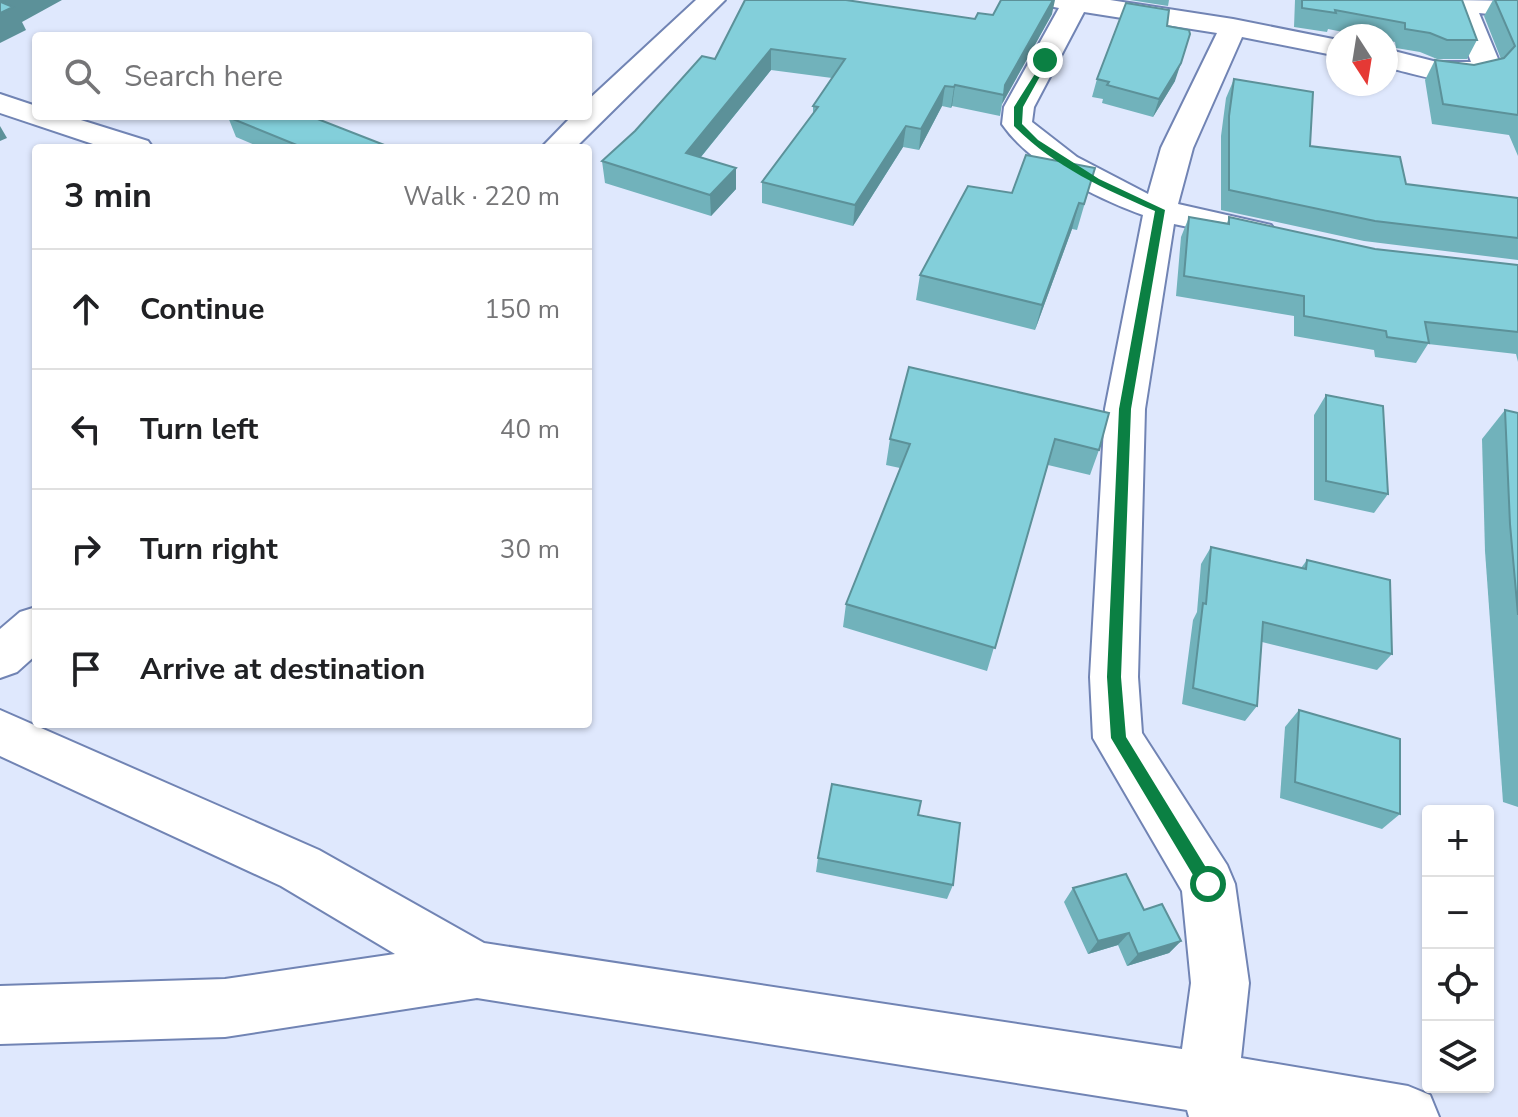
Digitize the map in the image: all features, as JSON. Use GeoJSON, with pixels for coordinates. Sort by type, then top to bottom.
{"type":"FeatureCollection","features":[{"type":"Feature","properties":{"kind":"street"},"geometry":{"type":"LineString","coordinates":[[592,113],[712,0]]}},
{"type":"Feature","properties":{"kind":"street"},"geometry":{"type":"LineString","coordinates":[[1291,239],[1160,210],[1095,181],[1034,142],[1017,124],[1019,107],[1066,1],[1233,27],[1326,46]]}},
{"type":"Feature","properties":{"kind":"street"},"geometry":{"type":"LineString","coordinates":[[1398,60],[1458,73],[1479,71],[1487,66],[1462,3],[1518,9]]}},
{"type":"Feature","properties":{"kind":"street"},"geometry":{"type":"LineString","coordinates":[[1214,1100],[1220,983],[1208,884],[1118,738],[1114,677],[1125,409],[1160,210],[1177,148],[1233,27]]}},
{"type":"Feature","properties":{"kind":"street"},"geometry":{"type":"LineString","coordinates":[[0,103],[32,114]]}},
{"type":"Feature","properties":{"kind":"street"},"geometry":{"type":"LineString","coordinates":[[50,120],[124,144]]}},
{"type":"Feature","properties":{"kind":"street"},"geometry":{"type":"LineString","coordinates":[[561,144],[585,120]]}},
{"type":"Feature","properties":{"kind":"street"},"geometry":{"type":"LineString","coordinates":[[0,658],[32,630]]}},
{"type":"Feature","properties":{"kind":"street"},"geometry":{"type":"LineString","coordinates":[[0,732],[300,868],[477,970]]}},
{"type":"Feature","properties":{"kind":"street"},"geometry":{"type":"LineString","coordinates":[[0,1015],[225,1008],[477,970],[1214,1100],[1408,1117]]}},
{"type":"Feature","properties":{"kind":"building"},"geometry":{"type":"Polygon","coordinates":[[[0,0],[5,0],[1,2],[13,7],[0,13],[0,0]]]}},
{"type":"Feature","properties":{"kind":"building"},"geometry":{"type":"Polygon","coordinates":[[[745,0],[846,0],[975,19],[978,13],[993,15],[1001,0],[1053,0],[1005,85],[1004,95],[955,85],[945,86],[921,129],[906,126],[855,205],[762,182],[818,107],[813,106],[845,59],[771,49],[686,153],[736,168],[710,195],[602,161],[635,131],[702,56],[715,59],[745,0]]]}},
{"type":"Feature","properties":{"kind":"building"},"geometry":{"type":"Polygon","coordinates":[[[1302,0],[1462,0],[1477,40],[1447,40],[1430,33],[1405,29],[1405,23],[1335,10],[1336,13],[1302,8],[1302,0]]]}},
{"type":"Feature","properties":{"kind":"building"},"geometry":{"type":"Polygon","coordinates":[[[1495,0],[1518,0],[1518,115],[1443,104],[1435,60],[1474,65],[1504,58],[1515,46],[1495,0]]]}},
{"type":"Feature","properties":{"kind":"building"},"geometry":{"type":"Polygon","coordinates":[[[1126,3],[1169,10],[1167,26],[1189,30],[1181,63],[1159,99],[1107,85],[1109,82],[1097,79],[1126,3]]]}},
{"type":"Feature","properties":{"kind":"building"},"geometry":{"type":"Polygon","coordinates":[[[1234,79],[1313,92],[1310,146],[1400,157],[1406,184],[1518,198],[1518,238],[1375,221],[1229,190],[1229,116],[1234,79]]]}},
{"type":"Feature","properties":{"kind":"building"},"geometry":{"type":"Polygon","coordinates":[[[235,120],[320,120],[382,144],[294,144],[235,120]]]}},
{"type":"Feature","properties":{"kind":"building"},"geometry":{"type":"Polygon","coordinates":[[[1026,155],[1095,168],[1084,204],[1079,203],[1042,305],[920,275],[968,186],[1012,193],[1026,155]]]}},
{"type":"Feature","properties":{"kind":"building"},"geometry":{"type":"Polygon","coordinates":[[[1189,217],[1229,224],[1229,217],[1375,249],[1518,265],[1518,332],[1425,322],[1429,343],[1387,337],[1386,331],[1304,316],[1304,296],[1184,276],[1189,217]]]}},
{"type":"Feature","properties":{"kind":"building"},"geometry":{"type":"Polygon","coordinates":[[[909,367],[1109,413],[1099,450],[1055,439],[995,648],[846,604],[910,444],[890,439],[909,367]]]}},
{"type":"Feature","properties":{"kind":"building"},"geometry":{"type":"Polygon","coordinates":[[[1326,395],[1383,406],[1388,494],[1326,481],[1326,395]]]}},
{"type":"Feature","properties":{"kind":"building"},"geometry":{"type":"Polygon","coordinates":[[[1505,410],[1518,413],[1518,615],[1510,524],[1505,410]]]}},
{"type":"Feature","properties":{"kind":"building"},"geometry":{"type":"Polygon","coordinates":[[[1211,547],[1306,569],[1307,560],[1390,580],[1392,654],[1263,622],[1257,706],[1193,688],[1211,547]]]}},
{"type":"Feature","properties":{"kind":"building"},"geometry":{"type":"Polygon","coordinates":[[[1299,710],[1400,739],[1400,814],[1295,782],[1299,710]]]}},
{"type":"Feature","properties":{"kind":"building"},"geometry":{"type":"Polygon","coordinates":[[[832,784],[921,801],[918,815],[960,823],[953,885],[818,858],[832,784]]]}},
{"type":"Feature","properties":{"kind":"building"},"geometry":{"type":"Polygon","coordinates":[[[1126,874],[1144,910],[1162,904],[1181,941],[1138,954],[1129,933],[1098,941],[1073,888],[1126,874]]]}},
{"type":"Feature","properties":{"kind":"route"},"geometry":{"type":"LineString","coordinates":[[1045,60],[1019,107],[1017,124],[1034,142],[1095,181],[1160,210],[1125,409],[1114,677],[1118,738],[1208,884]]}}]}
